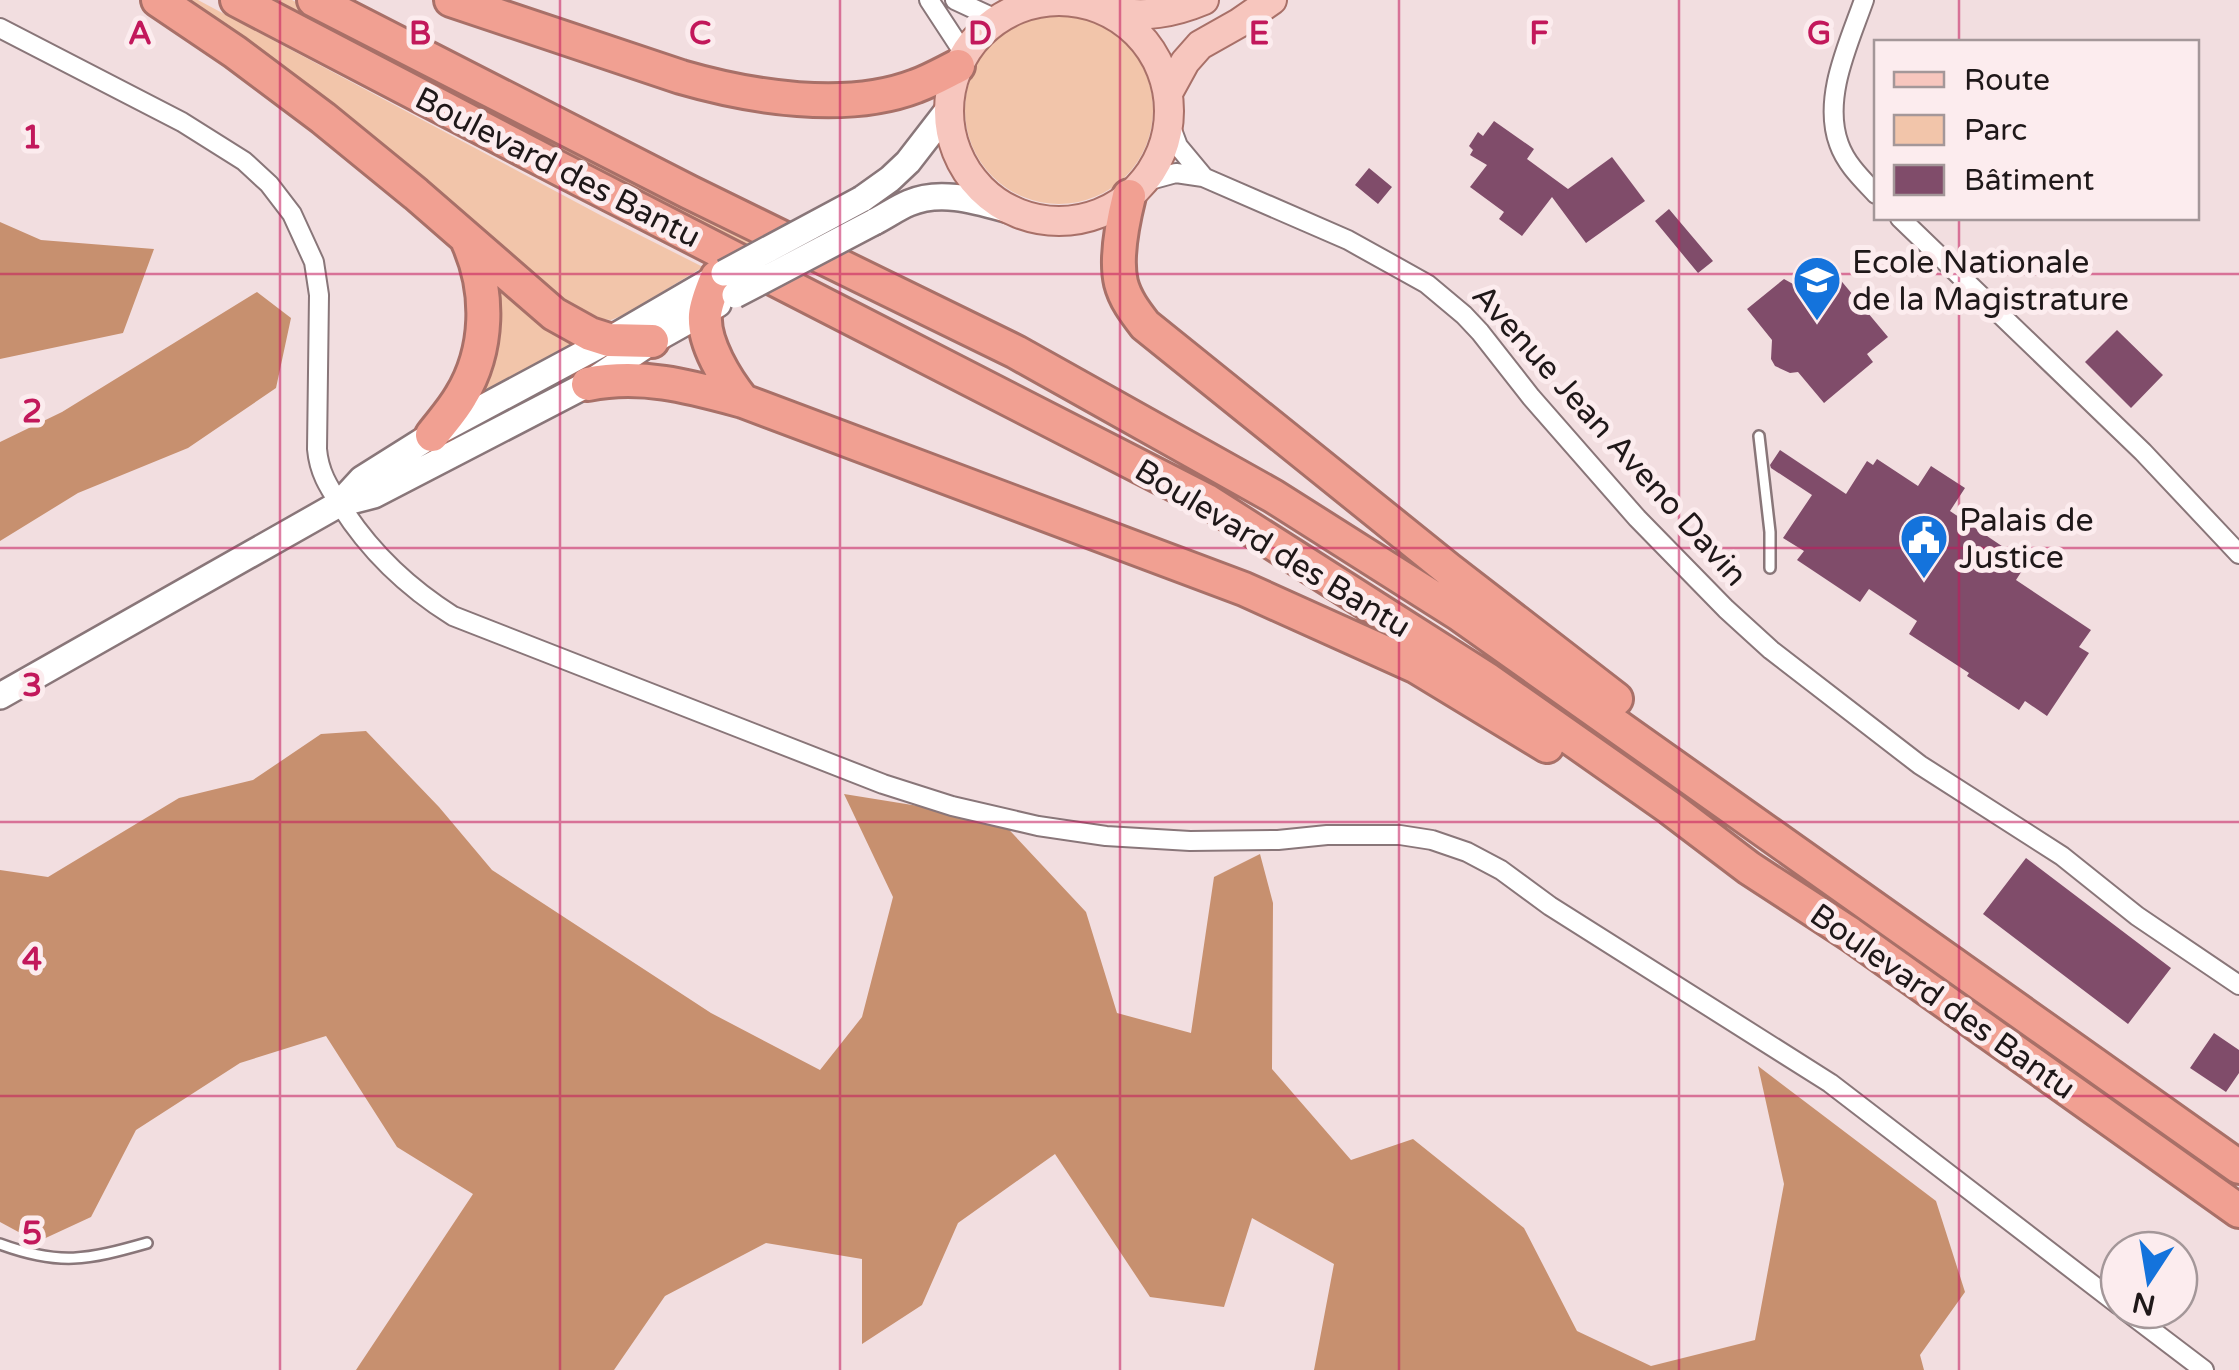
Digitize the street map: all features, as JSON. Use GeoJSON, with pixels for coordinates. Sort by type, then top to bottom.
{"type":"FeatureCollection","features":[{"type":"Feature","properties":{"kind":"highway"},"geometry":{"type":"LineString","coordinates":[[158,0],[323,118],[554,314],[609,340],[652,341]]}},
{"type":"Feature","properties":{"kind":"highway","name":"Boulevard des Bantu"},"geometry":{"type":"LineString","coordinates":[[237,0],[1207,501],[1488,680],[2239,1210]]}},
{"type":"Feature","properties":{"kind":"highway","name":"Boulevard des Bantu"},"geometry":{"type":"LineString","coordinates":[[314,0],[689,192],[1016,352],[1273,496],[1459,614],[2239,1167]]}},
{"type":"Feature","properties":{"kind":"highway"},"geometry":{"type":"LineString","coordinates":[[458,1],[680,76],[762,95],[836,99],[886,94],[917,86],[961,61]]}},
{"type":"Feature","properties":{"kind":"highway"},"geometry":{"type":"LineString","coordinates":[[1136,189],[1121,229],[1121,282],[1131,307],[1145,325],[1506,616],[1809,848],[1881,912]]}},
{"type":"Feature","properties":{"kind":"highway"},"geometry":{"type":"LineString","coordinates":[[432,435],[473,374],[482,336],[481,279],[466,238]]}},
{"type":"Feature","properties":{"kind":"highway"},"geometry":{"type":"LineString","coordinates":[[725,282],[705,312],[708,338],[727,381],[743,401]]}},
{"type":"Feature","properties":{"kind":"highway"},"geometry":{"type":"LineString","coordinates":[[588,384],[614,378],[657,380],[743,401],[1244,589],[1417,668],[1750,868]]}},
{"type":"Feature","properties":{"kind":"main road"},"geometry":{"type":"LineString","coordinates":[[1204,0],[1156,15],[1119,13],[1067,2],[1038,3],[998,20],[976,38],[961,61],[949,109],[958,152],[981,188],[998,202],[1034,217],[1067,220],[1100,212],[1136,189],[1160,154],[1168,107],[1185,62],[1200,45],[1288,0]]}},
{"type":"Feature","properties":{"kind":"main road"},"geometry":{"type":"LineString","coordinates":[[1239,23],[1272,0]]}},
{"type":"Feature","properties":{"kind":"main road"},"geometry":{"type":"LineString","coordinates":[[1095,7],[1138,34],[1158,61],[1168,107]]}},
{"type":"Feature","properties":{"kind":"street"},"geometry":{"type":"LineString","coordinates":[[930,0],[961,61]]}},
{"type":"Feature","properties":{"kind":"street"},"geometry":{"type":"LineString","coordinates":[[955,0],[998,20]]}},
{"type":"Feature","properties":{"kind":"street"},"geometry":{"type":"LineString","coordinates":[[1864,0],[1844,57],[1834,117],[1838,144],[1852,168],[1874,192]]}},
{"type":"Feature","properties":{"kind":"street"},"geometry":{"type":"LineString","coordinates":[[0,28],[182,122],[244,161],[269,184],[292,214],[314,262],[320,322],[317,449],[323,478],[353,526],[383,562],[453,616],[883,784],[952,806],[1038,826],[1106,836],[1190,841],[1400,835],[1432,840],[1467,852],[1830,1082],[2099,1290]]}},
{"type":"Feature","properties":{"kind":"street"},"geometry":{"type":"LineString","coordinates":[[1168,107],[1178,146],[1203,177]]}},
{"type":"Feature","properties":{"kind":"street"},"geometry":{"type":"LineString","coordinates":[[868,211],[949,109]]}},
{"type":"Feature","properties":{"kind":"street"},"geometry":{"type":"LineString","coordinates":[[1136,189],[1176,173],[1203,177]]}},
{"type":"Feature","properties":{"kind":"street","name":"Avenue Jean Aveno Davin"},"geometry":{"type":"LineString","coordinates":[[1203,177],[1348,240],[1427,284],[1464,314],[1638,518],[1726,609],[1772,650],[1920,765],[2062,856],[2137,916],[2239,985]]}},
{"type":"Feature","properties":{"kind":"street"},"geometry":{"type":"LineString","coordinates":[[339,504],[362,479],[432,435],[609,340],[868,211],[942,197],[1018,212]]}},
{"type":"Feature","properties":{"kind":"street"},"geometry":{"type":"LineString","coordinates":[[1902,220],[2143,452],[2239,554]]}},
{"type":"Feature","properties":{"kind":"street"},"geometry":{"type":"LineString","coordinates":[[0,696],[339,504],[374,495],[588,384],[652,341],[705,312]]}},
{"type":"Feature","properties":{"kind":"street"},"geometry":{"type":"LineString","coordinates":[[2151,1330],[2204,1370]]}},
{"type":"Feature","properties":{"kind":"lane"},"geometry":{"type":"LineString","coordinates":[[1760,436],[1770,568]]}},
{"type":"Feature","properties":{"kind":"lane"},"geometry":{"type":"LineString","coordinates":[[0,1244],[58,1260],[100,1256],[147,1243]]}},
{"type":"Feature","properties":{"kind":"green space"},"geometry":{"type":"Polygon","coordinates":[[[180,0],[198,0],[703,267],[611,320],[580,316],[180,0]]]}},
{"type":"Feature","properties":{"kind":"green space"},"geometry":{"type":"Polygon","coordinates":[[[260,0],[292,0],[768,245],[750,254],[260,0]]]}},
{"type":"Feature","properties":{"kind":"green space"},"geometry":{"type":"Polygon","coordinates":[[[1059,16],[1095,23],[1126,43],[1146,74],[1153,110],[1146,146],[1126,177],[1095,197],[1059,204],[1023,197],[992,177],[972,146],[965,110],[972,74],[992,43],[1023,23],[1059,16]]]}},
{"type":"Feature","properties":{"kind":"green space"},"geometry":{"type":"Polygon","coordinates":[[[488,269],[579,341],[470,402],[488,269]]]}},
{"type":"Feature","properties":{"kind":"shaded area"},"geometry":{"type":"Polygon","coordinates":[[[0,222],[41,240],[154,249],[123,333],[0,359],[0,222]]]}},
{"type":"Feature","properties":{"kind":"shaded area"},"geometry":{"type":"Polygon","coordinates":[[[257,292],[291,318],[276,388],[188,448],[78,493],[0,541],[0,442],[62,412],[257,292]]]}},
{"type":"Feature","properties":{"kind":"shaded area"},"geometry":{"type":"Polygon","coordinates":[[[366,731],[439,807],[492,870],[711,1013],[820,1070],[862,1017],[893,897],[844,794],[999,819],[1086,912],[1117,1013],[1191,1033],[1214,877],[1260,854],[1273,903],[1272,1069],[1351,1160],[1413,1139],[1524,1228],[1577,1331],[1651,1366],[1755,1340],[1784,1184],[1758,1066],[1936,1201],[1965,1292],[1920,1355],[1924,1370],[1314,1370],[1334,1264],[1252,1218],[1224,1307],[1150,1297],[1055,1154],[958,1223],[922,1305],[862,1344],[862,1259],[766,1243],[665,1296],[614,1370],[356,1370],[473,1194],[397,1147],[326,1036],[240,1063],[136,1130],[91,1217],[37,1242],[0,1222],[0,870],[48,877],[179,798],[253,780],[321,734],[366,731]]]}},
{"type":"Feature","properties":{"kind":"building"},"geometry":{"type":"Polygon","coordinates":[[[1494,121],[1534,149],[1527,159],[1568,189],[1612,157],[1645,201],[1586,243],[1552,197],[1522,236],[1499,219],[1504,212],[1470,187],[1487,165],[1470,155],[1473,150],[1469,146],[1478,132],[1483,136],[1494,121]]]}},
{"type":"Feature","properties":{"kind":"building"},"geometry":{"type":"Polygon","coordinates":[[[1369,168],[1392,187],[1378,204],[1355,185],[1369,168]]]}},
{"type":"Feature","properties":{"kind":"building"},"geometry":{"type":"Polygon","coordinates":[[[1669,209],[1713,261],[1698,273],[1655,221],[1669,209]]]}},
{"type":"Feature","properties":{"kind":"building","name":"Ecole Nationale de la Magistrature"},"geometry":{"type":"Polygon","coordinates":[[[1823,259],[1888,337],[1867,354],[1873,362],[1824,403],[1798,372],[1775,366],[1771,359],[1772,340],[1747,309],[1784,279],[1793,284],[1823,259]]]}},
{"type":"Feature","properties":{"kind":"building"},"geometry":{"type":"Polygon","coordinates":[[[2117,330],[2163,375],[2131,408],[2085,362],[2117,330]]]}},
{"type":"Feature","properties":{"kind":"building","name":"Palais de Justice"},"geometry":{"type":"Polygon","coordinates":[[[1780,450],[1846,494],[1867,461],[1873,465],[1877,459],[1918,486],[1931,466],[1965,488],[1950,511],[2027,563],[2016,580],[2091,630],[2079,647],[2089,653],[2047,716],[2025,701],[2019,710],[1967,676],[1969,673],[1909,634],[1917,621],[1869,589],[1860,602],[1797,560],[1804,551],[1783,538],[1812,495],[1771,468],[1780,450]]]}},
{"type":"Feature","properties":{"kind":"building"},"geometry":{"type":"Polygon","coordinates":[[[2026,858],[2171,968],[2128,1024],[1983,914],[2026,858]]]}},
{"type":"Feature","properties":{"kind":"building"},"geometry":{"type":"Polygon","coordinates":[[[2214,1033],[2239,1050],[2239,1073],[2226,1092],[2190,1068],[2214,1033]]]}},
{"type":"Feature","properties":{"kind":"place","name":"Ecole Nationale de la Magistrature"},"geometry":{"type":"Point","coordinates":[1817,322]}},
{"type":"Feature","properties":{"kind":"place","name":"Palais de Justice"},"geometry":{"type":"Point","coordinates":[1924,580]}}]}
